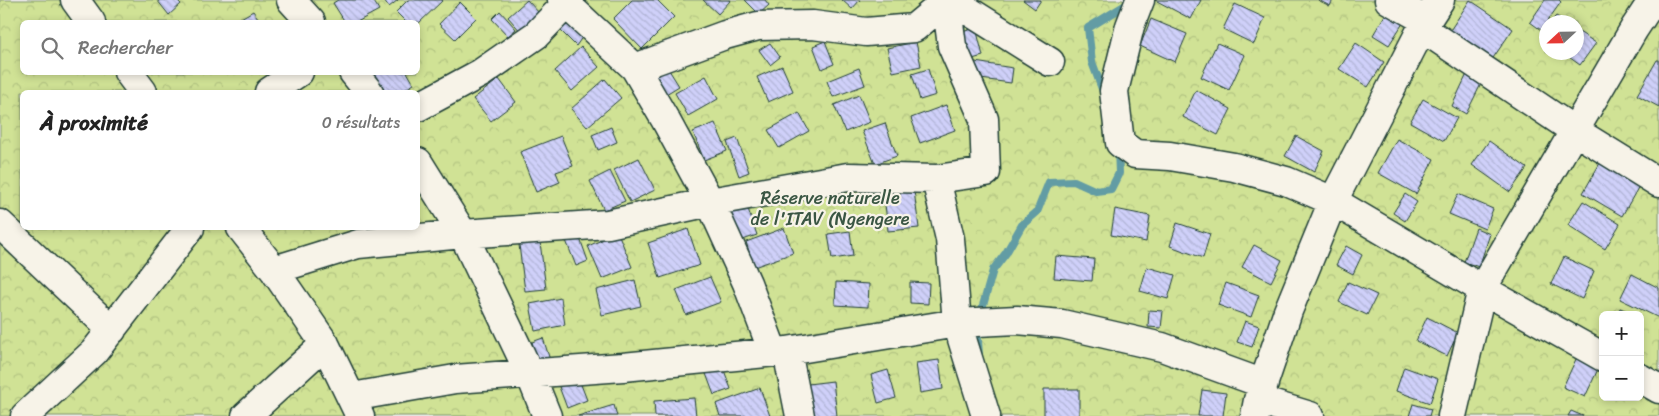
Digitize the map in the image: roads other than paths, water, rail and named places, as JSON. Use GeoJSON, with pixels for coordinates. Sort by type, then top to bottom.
{"type":"FeatureCollection","features":[{"type":"Feature","properties":{"kind":"street"},"geometry":{"type":"LineString","coordinates":[[291,0],[309,20]]}},
{"type":"Feature","properties":{"kind":"street"},"geometry":{"type":"LineString","coordinates":[[635,68],[725,35],[758,26],[813,25],[866,32],[914,28],[945,0]]}},
{"type":"Feature","properties":{"kind":"street"},"geometry":{"type":"LineString","coordinates":[[274,270],[358,244],[464,234],[608,224],[710,202],[848,178],[936,179],[986,172],[984,119],[952,46],[945,0]]}},
{"type":"Feature","properties":{"kind":"street"},"geometry":{"type":"LineString","coordinates":[[951,0],[1050,62]]}},
{"type":"Feature","properties":{"kind":"street"},"geometry":{"type":"LineString","coordinates":[[1140,0],[1130,26],[1114,91],[1120,143],[1134,154],[1170,156],[1234,167],[1286,181],[1334,201],[1482,289],[1601,356]]}},
{"type":"Feature","properties":{"kind":"street"},"geometry":{"type":"LineString","coordinates":[[1390,0],[1430,16],[1574,132],[1659,183]]}},
{"type":"Feature","properties":{"kind":"street"},"geometry":{"type":"LineString","coordinates":[[1452,416],[1482,289],[1634,29],[1653,0]]}},
{"type":"Feature","properties":{"kind":"street"},"geometry":{"type":"LineString","coordinates":[[420,106],[481,73],[536,35],[566,1],[635,68],[666,121],[710,202],[780,352],[800,416]]}},
{"type":"Feature","properties":{"kind":"street"},"geometry":{"type":"LineString","coordinates":[[1259,400],[1288,311],[1334,201],[1430,16]]}},
{"type":"Feature","properties":{"kind":"street"},"geometry":{"type":"LineString","coordinates":[[130,75],[142,90]]}},
{"type":"Feature","properties":{"kind":"street"},"geometry":{"type":"LineString","coordinates":[[272,90],[294,75]]}},
{"type":"Feature","properties":{"kind":"street"},"geometry":{"type":"LineString","coordinates":[[355,75],[367,90]]}},
{"type":"Feature","properties":{"kind":"street"},"geometry":{"type":"LineString","coordinates":[[420,165],[464,234],[530,374],[547,416]]}},
{"type":"Feature","properties":{"kind":"street"},"geometry":{"type":"LineString","coordinates":[[936,179],[950,239],[957,323],[986,416]]}},
{"type":"Feature","properties":{"kind":"street"},"geometry":{"type":"LineString","coordinates":[[0,224],[112,330]]}},
{"type":"Feature","properties":{"kind":"street"},"geometry":{"type":"LineString","coordinates":[[26,416],[94,352],[188,230]]}},
{"type":"Feature","properties":{"kind":"street"},"geometry":{"type":"LineString","coordinates":[[243,230],[274,270],[325,344],[356,407],[455,379],[623,367],[780,352],[957,323],[1017,320],[1062,324],[1162,348],[1259,400],[1310,416]]}},
{"type":"Feature","properties":{"kind":"street"},"geometry":{"type":"LineString","coordinates":[[246,416],[325,344]]}},
{"type":"Feature","properties":{"kind":"street"},"geometry":{"type":"LineString","coordinates":[[1644,380],[1659,389]]}},
{"type":"Feature","properties":{"kind":"waterway"},"geometry":{"type":"LineString","coordinates":[[1104,94],[1092,62],[1088,28],[1129,3],[1129,1]]}},
{"type":"Feature","properties":{"kind":"waterway"},"geometry":{"type":"LineString","coordinates":[[980,316],[993,270],[1006,253],[1022,225],[1037,212],[1049,182],[1074,181],[1096,191],[1111,189],[1119,173],[1118,149]]}},
{"type":"Feature","properties":{"kind":"waterway"},"geometry":{"type":"LineString","coordinates":[[977,327],[979,355]]}},
{"type":"Feature","properties":{"kind":"park label","name":"Réserve naturelle de l'ITAV (Ngengere"},"geometry":{"type":"Point","coordinates":[830,208]}}]}
